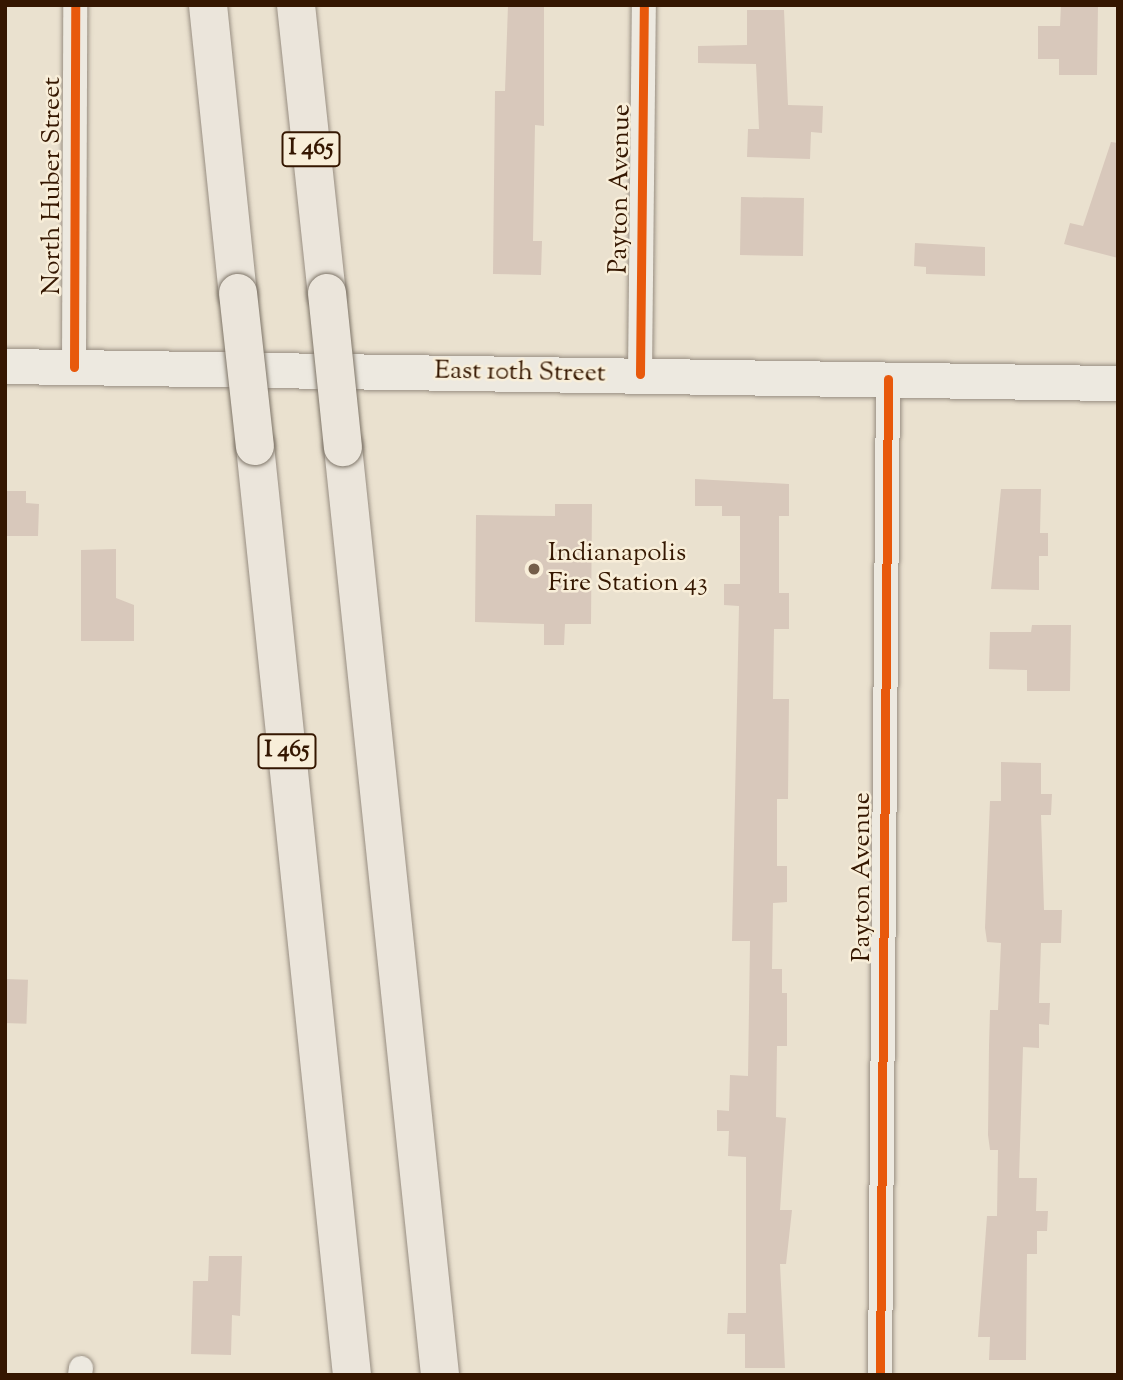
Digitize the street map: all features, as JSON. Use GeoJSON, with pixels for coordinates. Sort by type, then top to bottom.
{"type":"FeatureCollection","features":[{"type":"Feature","properties":{"kind":"highway","name":"I 465"},"geometry":{"type":"LineString","coordinates":[[208,5],[352,1375]]}},
{"type":"Feature","properties":{"kind":"highway","name":"I 465"},"geometry":{"type":"LineString","coordinates":[[296,5],[440,1375]]}},
{"type":"Feature","properties":{"kind":"main road","name":"East 10th Street"},"geometry":{"type":"LineString","coordinates":[[5,366],[1118,383]]}},
{"type":"Feature","properties":{"kind":"street","name":"North Huber Street"},"geometry":{"type":"LineString","coordinates":[[74,367],[75,5]]}},
{"type":"Feature","properties":{"kind":"street","name":"Payton Avenue"},"geometry":{"type":"LineString","coordinates":[[640,374],[644,5]]}},
{"type":"Feature","properties":{"kind":"street","name":"Payton Avenue"},"geometry":{"type":"LineString","coordinates":[[880,1375],[888,379]]}},
{"type":"Feature","properties":{"kind":"building"},"geometry":{"type":"Polygon","coordinates":[[[508,5],[544,5],[544,126],[535,125],[533,241],[542,241],[541,275],[493,274],[495,91],[505,91],[508,5]]]}},
{"type":"Feature","properties":{"kind":"building"},"geometry":{"type":"Polygon","coordinates":[[[1061,5],[1098,5],[1097,75],[1059,75],[1059,59],[1038,59],[1038,26],[1060,26],[1061,5]]]}},
{"type":"Feature","properties":{"kind":"building"},"geometry":{"type":"Polygon","coordinates":[[[747,10],[784,10],[788,105],[823,106],[822,133],[811,132],[810,159],[747,157],[748,129],[759,129],[756,64],[698,63],[698,46],[747,45],[747,10]]]}},
{"type":"Feature","properties":{"kind":"building"},"geometry":{"type":"Polygon","coordinates":[[[1111,142],[1118,143],[1118,258],[1064,244],[1070,223],[1083,226],[1111,142]]]}},
{"type":"Feature","properties":{"kind":"building"},"geometry":{"type":"Polygon","coordinates":[[[741,197],[804,198],[803,256],[740,255],[741,197]]]}},
{"type":"Feature","properties":{"kind":"building"},"geometry":{"type":"Polygon","coordinates":[[[915,243],[985,247],[985,276],[926,274],[926,267],[914,266],[915,243]]]}},
{"type":"Feature","properties":{"kind":"building"},"geometry":{"type":"Polygon","coordinates":[[[695,479],[789,484],[789,516],[779,516],[779,593],[789,593],[789,629],[774,629],[773,699],[789,699],[788,799],[777,799],[777,866],[787,866],[787,902],[773,903],[772,969],[782,969],[782,993],[787,993],[787,1046],[777,1046],[776,1117],[786,1118],[780,1210],[792,1210],[786,1264],[780,1264],[785,1368],[745,1368],[745,1334],[727,1334],[728,1313],[746,1313],[746,1157],[728,1156],[729,1131],[717,1131],[717,1110],[729,1111],[730,1075],[748,1076],[750,941],[732,941],[739,606],[724,605],[724,584],[740,584],[740,516],[722,516],[722,506],[695,506],[695,479]]]}},
{"type":"Feature","properties":{"kind":"building"},"geometry":{"type":"Polygon","coordinates":[[[1001,489],[1041,489],[1040,533],[1048,533],[1048,556],[1039,556],[1039,590],[991,589],[1001,489]]]}},
{"type":"Feature","properties":{"kind":"building"},"geometry":{"type":"Polygon","coordinates":[[[5,491],[26,491],[26,503],[39,504],[38,536],[5,536],[5,491]]]}},
{"type":"Feature","properties":{"kind":"building","name":"Indianapolis Fire Station 43"},"geometry":{"type":"Polygon","coordinates":[[[555,504],[592,504],[591,624],[565,624],[564,645],[544,645],[544,624],[475,622],[476,515],[555,516],[555,504]]]}},
{"type":"Feature","properties":{"kind":"building"},"geometry":{"type":"Polygon","coordinates":[[[116,549],[116,598],[134,605],[134,641],[81,641],[81,550],[116,549]]]}},
{"type":"Feature","properties":{"kind":"building"},"geometry":{"type":"Polygon","coordinates":[[[1032,625],[1071,625],[1070,691],[1027,691],[1027,670],[989,669],[990,632],[1031,632],[1032,625]]]}},
{"type":"Feature","properties":{"kind":"building"},"geometry":{"type":"Polygon","coordinates":[[[1001,762],[1041,763],[1041,794],[1052,794],[1051,815],[1041,815],[1044,910],[1062,910],[1061,943],[1041,943],[1039,1003],[1050,1003],[1049,1025],[1039,1024],[1039,1048],[1023,1047],[1019,1178],[1037,1178],[1036,1211],[1048,1211],[1047,1231],[1037,1231],[1037,1254],[1027,1254],[1026,1360],[989,1360],[990,1337],[978,1337],[987,1216],[997,1216],[998,1150],[990,1150],[988,1135],[989,1046],[990,1010],[998,1010],[1001,943],[987,942],[985,928],[990,801],[1001,801],[1001,762]]]}},
{"type":"Feature","properties":{"kind":"building"},"geometry":{"type":"Polygon","coordinates":[[[5,979],[28,980],[26,1024],[5,1023],[5,979]]]}},
{"type":"Feature","properties":{"kind":"building"},"geometry":{"type":"Polygon","coordinates":[[[209,1256],[242,1256],[240,1316],[232,1315],[231,1355],[191,1354],[193,1281],[208,1281],[209,1256]]]}},
{"type":"Feature","properties":{"kind":"cycle path"},"geometry":{"type":"LineString","coordinates":[[74,367],[75,5]]}},
{"type":"Feature","properties":{"kind":"cycle path"},"geometry":{"type":"LineString","coordinates":[[640,374],[644,5]]}},
{"type":"Feature","properties":{"kind":"cycle path"},"geometry":{"type":"LineString","coordinates":[[880,1375],[888,379]]}},
{"type":"Feature","properties":{"kind":"place","name":"Indianapolis Fire Station 43"},"geometry":{"type":"Point","coordinates":[534,569]}}]}
